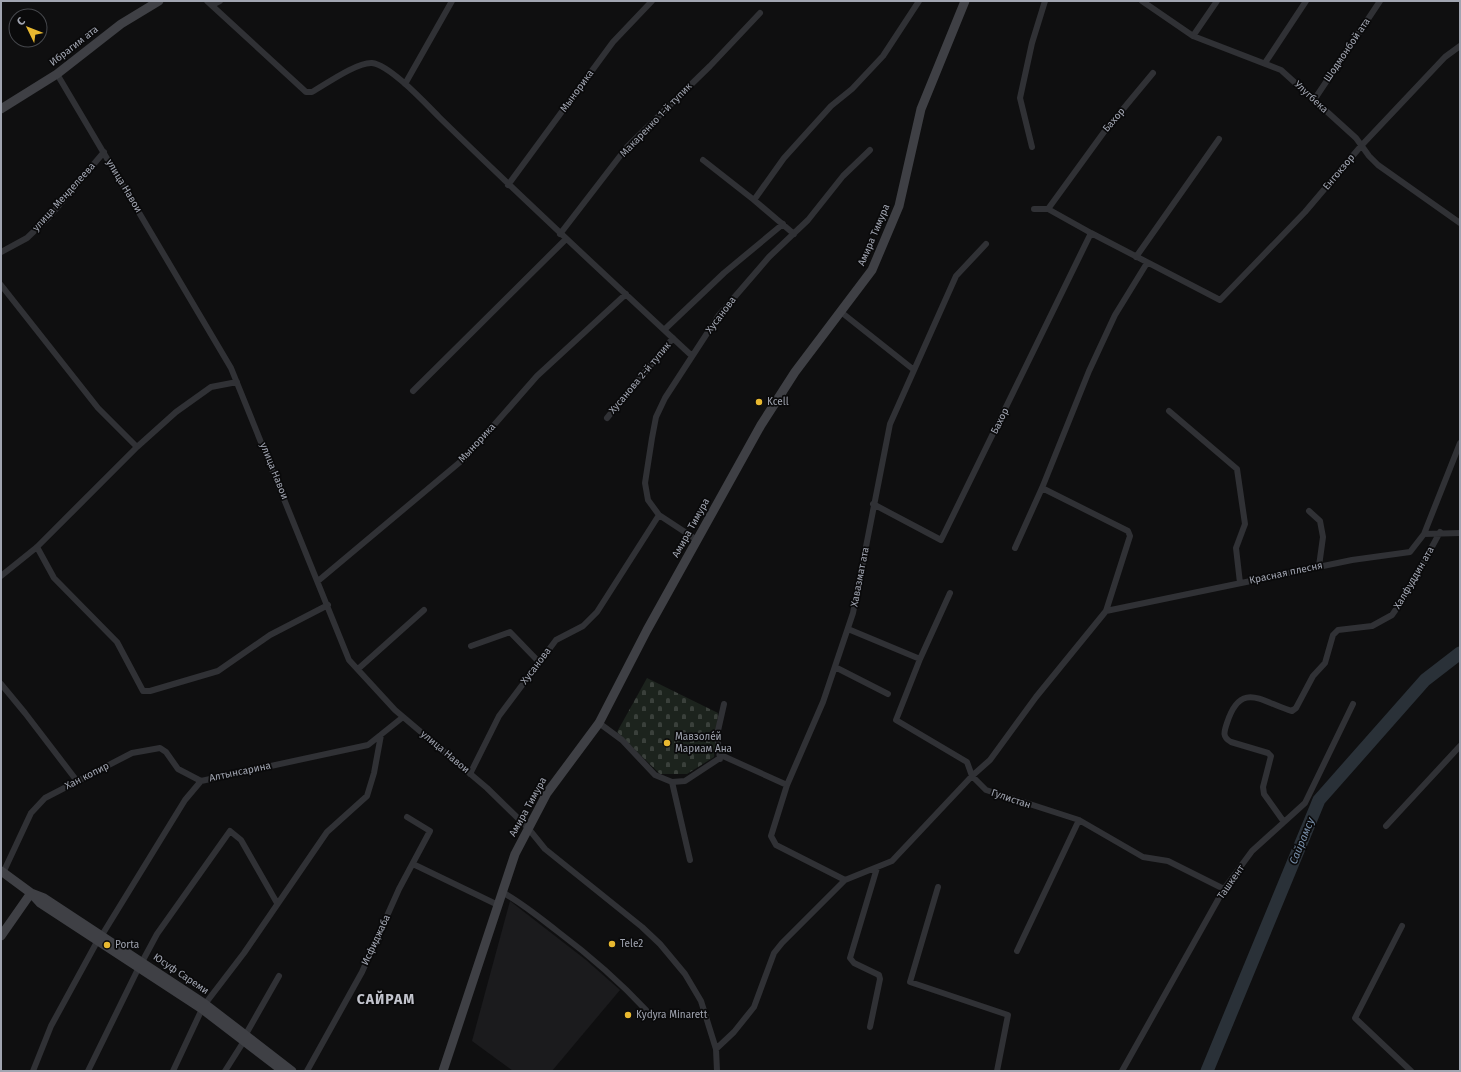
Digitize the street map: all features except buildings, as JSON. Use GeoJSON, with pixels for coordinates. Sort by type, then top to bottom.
{"type":"FeatureCollection","features":[{"type":"Feature","properties":{"kind":"street","name":"Ибрагим ата"},"geometry":{"type":"LineString","coordinates":[[1,109],[57,74],[121,24],[159,1]]}},
{"type":"Feature","properties":{"kind":"street"},"geometry":{"type":"LineString","coordinates":[[209,3],[220,1]]}},
{"type":"Feature","properties":{"kind":"street"},"geometry":{"type":"LineString","coordinates":[[405,84],[452,1]]}},
{"type":"Feature","properties":{"kind":"street","name":"Мынорика"},"geometry":{"type":"LineString","coordinates":[[508,185],[613,42],[652,1]]}},
{"type":"Feature","properties":{"kind":"street"},"geometry":{"type":"LineString","coordinates":[[754,200],[784,158],[831,106],[852,89],[883,56],[919,1]]}},
{"type":"Feature","properties":{"kind":"street","name":"Амира Тимура"},"geometry":{"type":"LineString","coordinates":[[443,1071],[515,854],[528,828],[547,793],[599,723],[647,630],[761,425],[795,372],[872,270],[899,206],[921,109],[965,1]]}},
{"type":"Feature","properties":{"kind":"street"},"geometry":{"type":"LineString","coordinates":[[1032,147],[1020,98],[1032,43],[1045,1]]}},
{"type":"Feature","properties":{"kind":"street","name":"Улугбека"},"geometry":{"type":"LineString","coordinates":[[1142,1],[1193,36],[1281,70],[1356,138],[1368,156],[1390,174],[1460,223]]}},
{"type":"Feature","properties":{"kind":"street"},"geometry":{"type":"LineString","coordinates":[[1193,36],[1217,1]]}},
{"type":"Feature","properties":{"kind":"street"},"geometry":{"type":"LineString","coordinates":[[1265,64],[1306,1]]}},
{"type":"Feature","properties":{"kind":"street","name":"Шодмонбой ата"},"geometry":{"type":"LineString","coordinates":[[1314,100],[1380,1]]}},
{"type":"Feature","properties":{"kind":"street"},"geometry":{"type":"LineString","coordinates":[[209,3],[306,92],[312,92],[360,65],[372,63],[383,67],[405,84],[508,185],[692,356]]}},
{"type":"Feature","properties":{"kind":"street","name":"Макаренко 1-й тупик"},"geometry":{"type":"LineString","coordinates":[[560,234],[627,147],[710,66],[760,13]]}},
{"type":"Feature","properties":{"kind":"street","name":"Енгокзор"},"geometry":{"type":"LineString","coordinates":[[1147,262],[1220,300],[1305,212],[1361,146],[1446,57],[1460,46]]}},
{"type":"Feature","properties":{"kind":"street","name":"Бахор"},"geometry":{"type":"LineString","coordinates":[[1048,209],[1104,132],[1154,73]]}},
{"type":"Feature","properties":{"kind":"street","name":"улица Навои"},"geometry":{"type":"LineString","coordinates":[[57,74],[231,368],[350,660],[403,717],[470,774],[528,828],[544,849],[642,927],[660,944],[685,974],[701,1001],[716,1049],[717,1071]]}},
{"type":"Feature","properties":{"kind":"street"},"geometry":{"type":"LineString","coordinates":[[1136,257],[1219,139]]}},
{"type":"Feature","properties":{"kind":"street","name":"Хусанова"},"geometry":{"type":"LineString","coordinates":[[697,540],[659,515],[648,500],[645,483],[656,417],[665,398],[720,315],[769,257],[808,220],[843,176],[870,150]]}},
{"type":"Feature","properties":{"kind":"street","name":"улица Менделеева"},"geometry":{"type":"LineString","coordinates":[[1,252],[27,238],[49,217],[104,152]]}},
{"type":"Feature","properties":{"kind":"street"},"geometry":{"type":"LineString","coordinates":[[703,160],[794,234]]}},
{"type":"Feature","properties":{"kind":"street"},"geometry":{"type":"LineString","coordinates":[[1014,548],[1042,488],[1089,371],[1116,315],[1147,262],[1048,209],[1034,208]]}},
{"type":"Feature","properties":{"kind":"street"},"geometry":{"type":"LineString","coordinates":[[664,330],[724,273],[783,224]]}},
{"type":"Feature","properties":{"kind":"street","name":"Бахор"},"geometry":{"type":"LineString","coordinates":[[873,504],[941,540],[1091,233]]}},
{"type":"Feature","properties":{"kind":"street"},"geometry":{"type":"LineString","coordinates":[[413,391],[566,239]]}},
{"type":"Feature","properties":{"kind":"street","name":"Хавазмат ата"},"geometry":{"type":"LineString","coordinates":[[845,880],[776,845],[771,836],[787,785],[823,702],[853,613],[873,504],[890,424],[956,276],[986,244]]}},
{"type":"Feature","properties":{"kind":"street"},"geometry":{"type":"LineString","coordinates":[[1,285],[98,408],[136,447]]}},
{"type":"Feature","properties":{"kind":"street","name":"Мынорика"},"geometry":{"type":"LineString","coordinates":[[318,581],[466,457],[537,376],[626,294]]}},
{"type":"Feature","properties":{"kind":"street"},"geometry":{"type":"LineString","coordinates":[[841,312],[914,370]]}},
{"type":"Feature","properties":{"kind":"street","name":"Хусанова 2-й тупик"},"geometry":{"type":"LineString","coordinates":[[607,418],[674,338]]}},
{"type":"Feature","properties":{"kind":"street"},"geometry":{"type":"LineString","coordinates":[[1,576],[37,547],[136,447],[176,412],[211,388],[237,382]]}},
{"type":"Feature","properties":{"kind":"street"},"geometry":{"type":"LineString","coordinates":[[1169,411],[1237,470],[1244,524],[1236,548],[1240,583]]}},
{"type":"Feature","properties":{"kind":"street","name":"Халфуддин ата"},"geometry":{"type":"LineString","coordinates":[[1424,534],[1460,443]]}},
{"type":"Feature","properties":{"kind":"street"},"geometry":{"type":"LineString","coordinates":[[716,1049],[734,1032],[754,1007],[777,948],[845,880],[892,861],[972,776],[990,760],[1036,697],[1106,611],[1130,536],[1128,531],[1042,488]]}},
{"type":"Feature","properties":{"kind":"street"},"geometry":{"type":"LineString","coordinates":[[1309,511],[1320,521],[1322,537],[1319,566]]}},
{"type":"Feature","properties":{"kind":"street","name":"Хусанова"},"geometry":{"type":"LineString","coordinates":[[470,774],[499,716],[556,640],[583,626],[597,612],[659,515]]}},
{"type":"Feature","properties":{"kind":"street","name":"Халфуддин ата"},"geometry":{"type":"LineString","coordinates":[[1284,822],[1264,794],[1262,787],[1271,756],[1268,753],[1231,742],[1225,738],[1224,733],[1235,704],[1245,698],[1260,698],[1292,711],[1296,708],[1313,676],[1325,663],[1333,635],[1338,630],[1372,626],[1392,615],[1406,595],[1440,532]]}},
{"type":"Feature","properties":{"kind":"street"},"geometry":{"type":"LineString","coordinates":[[1424,534],[1460,532]]}},
{"type":"Feature","properties":{"kind":"street","name":"Красная плесня"},"geometry":{"type":"LineString","coordinates":[[1106,611],[1319,566],[1410,552],[1424,534]]}},
{"type":"Feature","properties":{"kind":"street"},"geometry":{"type":"LineString","coordinates":[[37,547],[54,578],[117,642],[143,691],[150,691],[218,671],[270,635],[328,605]]}},
{"type":"Feature","properties":{"kind":"street","name":"Гулистан"},"geometry":{"type":"LineString","coordinates":[[950,593],[920,659],[896,720],[967,762],[972,776],[986,790],[1079,820],[1143,856],[1168,861],[1224,889]]}},
{"type":"Feature","properties":{"kind":"street"},"geometry":{"type":"LineString","coordinates":[[358,669],[424,610]]}},
{"type":"Feature","properties":{"kind":"street"},"geometry":{"type":"LineString","coordinates":[[848,629],[920,659]]}},
{"type":"Feature","properties":{"kind":"street"},"geometry":{"type":"LineString","coordinates":[[471,646],[510,632],[540,662]]}},
{"type":"Feature","properties":{"kind":"street"},"geometry":{"type":"LineString","coordinates":[[835,667],[888,694]]}},
{"type":"Feature","properties":{"kind":"street"},"geometry":{"type":"LineString","coordinates":[[1,684],[26,712],[77,781]]}},
{"type":"Feature","properties":{"kind":"street"},"geometry":{"type":"LineString","coordinates":[[720,759],[717,735],[724,704]]}},
{"type":"Feature","properties":{"kind":"street","name":"Ташкент"},"geometry":{"type":"LineString","coordinates":[[1122,1071],[1224,889],[1252,851],[1305,804],[1353,704]]}},
{"type":"Feature","properties":{"kind":"street","name":"Алтынсарина"},"geometry":{"type":"LineString","coordinates":[[33,1071],[51,1026],[100,938],[185,800],[201,781],[368,745],[403,717]]}},
{"type":"Feature","properties":{"kind":"street"},"geometry":{"type":"LineString","coordinates":[[599,723],[622,740],[655,775],[672,782],[685,781],[723,756],[787,785]]}},
{"type":"Feature","properties":{"kind":"street"},"geometry":{"type":"LineString","coordinates":[[173,1071],[204,1007],[244,953],[327,832],[368,796],[381,735]]}},
{"type":"Feature","properties":{"kind":"street"},"geometry":{"type":"LineString","coordinates":[[1386,826],[1460,746]]}},
{"type":"Feature","properties":{"kind":"street","name":"Хан копир"},"geometry":{"type":"LineString","coordinates":[[2,872],[31,813],[45,798],[132,753],[160,748],[166,752],[178,769],[201,781]]}},
{"type":"Feature","properties":{"kind":"street"},"geometry":{"type":"LineString","coordinates":[[672,782],[690,860]]}},
{"type":"Feature","properties":{"kind":"street","name":"Исфиджаба"},"geometry":{"type":"LineString","coordinates":[[307,1071],[362,972],[430,831],[407,817]]}},
{"type":"Feature","properties":{"kind":"street"},"geometry":{"type":"LineString","coordinates":[[1017,951],[1079,820]]}},
{"type":"Feature","properties":{"kind":"street"},"geometry":{"type":"LineString","coordinates":[[88,1071],[157,934],[230,830],[241,840],[277,903]]}},
{"type":"Feature","properties":{"kind":"street"},"geometry":{"type":"LineString","coordinates":[[413,864],[498,905]]}},
{"type":"Feature","properties":{"kind":"street"},"geometry":{"type":"LineString","coordinates":[[870,1026],[880,979],[879,975],[854,963],[850,958],[877,868]]}},
{"type":"Feature","properties":{"kind":"street","name":"Юсуф Сареми"},"geometry":{"type":"LineString","coordinates":[[2,872],[31,893],[44,898],[100,938],[204,1007],[292,1071]]}},
{"type":"Feature","properties":{"kind":"street"},"geometry":{"type":"LineString","coordinates":[[938,887],[910,982],[1008,1016],[997,1071]]}},
{"type":"Feature","properties":{"kind":"street"},"geometry":{"type":"LineString","coordinates":[[502,892],[526,906],[570,940],[624,986],[646,1010]]}},
{"type":"Feature","properties":{"kind":"street"},"geometry":{"type":"LineString","coordinates":[[1,936],[31,893]]}},
{"type":"Feature","properties":{"kind":"street"},"geometry":{"type":"LineString","coordinates":[[1402,926],[1355,1018],[1411,1071]]}},
{"type":"Feature","properties":{"kind":"street"},"geometry":{"type":"LineString","coordinates":[[225,1071],[279,976]]}},
{"type":"Feature","properties":{"kind":"street","name":"Юсуф Сареми"},"geometry":{"type":"LineString","coordinates":[[245,1038],[283,1071]]}},
{"type":"Feature","properties":{"kind":"shaded area"},"geometry":{"type":"Polygon","coordinates":[[[510,901],[586,960],[620,990],[552,1071],[513,1071],[472,1041],[510,901]]]}},
{"type":"Feature","properties":{"kind":"green space"},"geometry":{"type":"Polygon","coordinates":[[[647,678],[718,713],[714,757],[687,774],[660,774],[617,732],[647,678]]]}},
{"type":"Feature","properties":{"kind":"waterway","name":"Сайрамсу"},"geometry":{"type":"LineString","coordinates":[[1207,1071],[1319,800],[1425,680],[1460,653]]}},
{"type":"Feature","properties":{"kind":"place","name":"Kcell"},"geometry":{"type":"Point","coordinates":[759,402]}},
{"type":"Feature","properties":{"kind":"place","name":"Мавзоле́й Мариам Ана"},"geometry":{"type":"Point","coordinates":[667,743]}},
{"type":"Feature","properties":{"kind":"place","name":"Tele2"},"geometry":{"type":"Point","coordinates":[612,944]}},
{"type":"Feature","properties":{"kind":"place","name":"Porta"},"geometry":{"type":"Point","coordinates":[107,945]}},
{"type":"Feature","properties":{"kind":"place","name":"Kydyra Minarett"},"geometry":{"type":"Point","coordinates":[628,1015]}},
{"type":"Feature","properties":{"kind":"district","name":"САЙРАМ"},"geometry":{"type":"Point","coordinates":[386,999]}}]}
